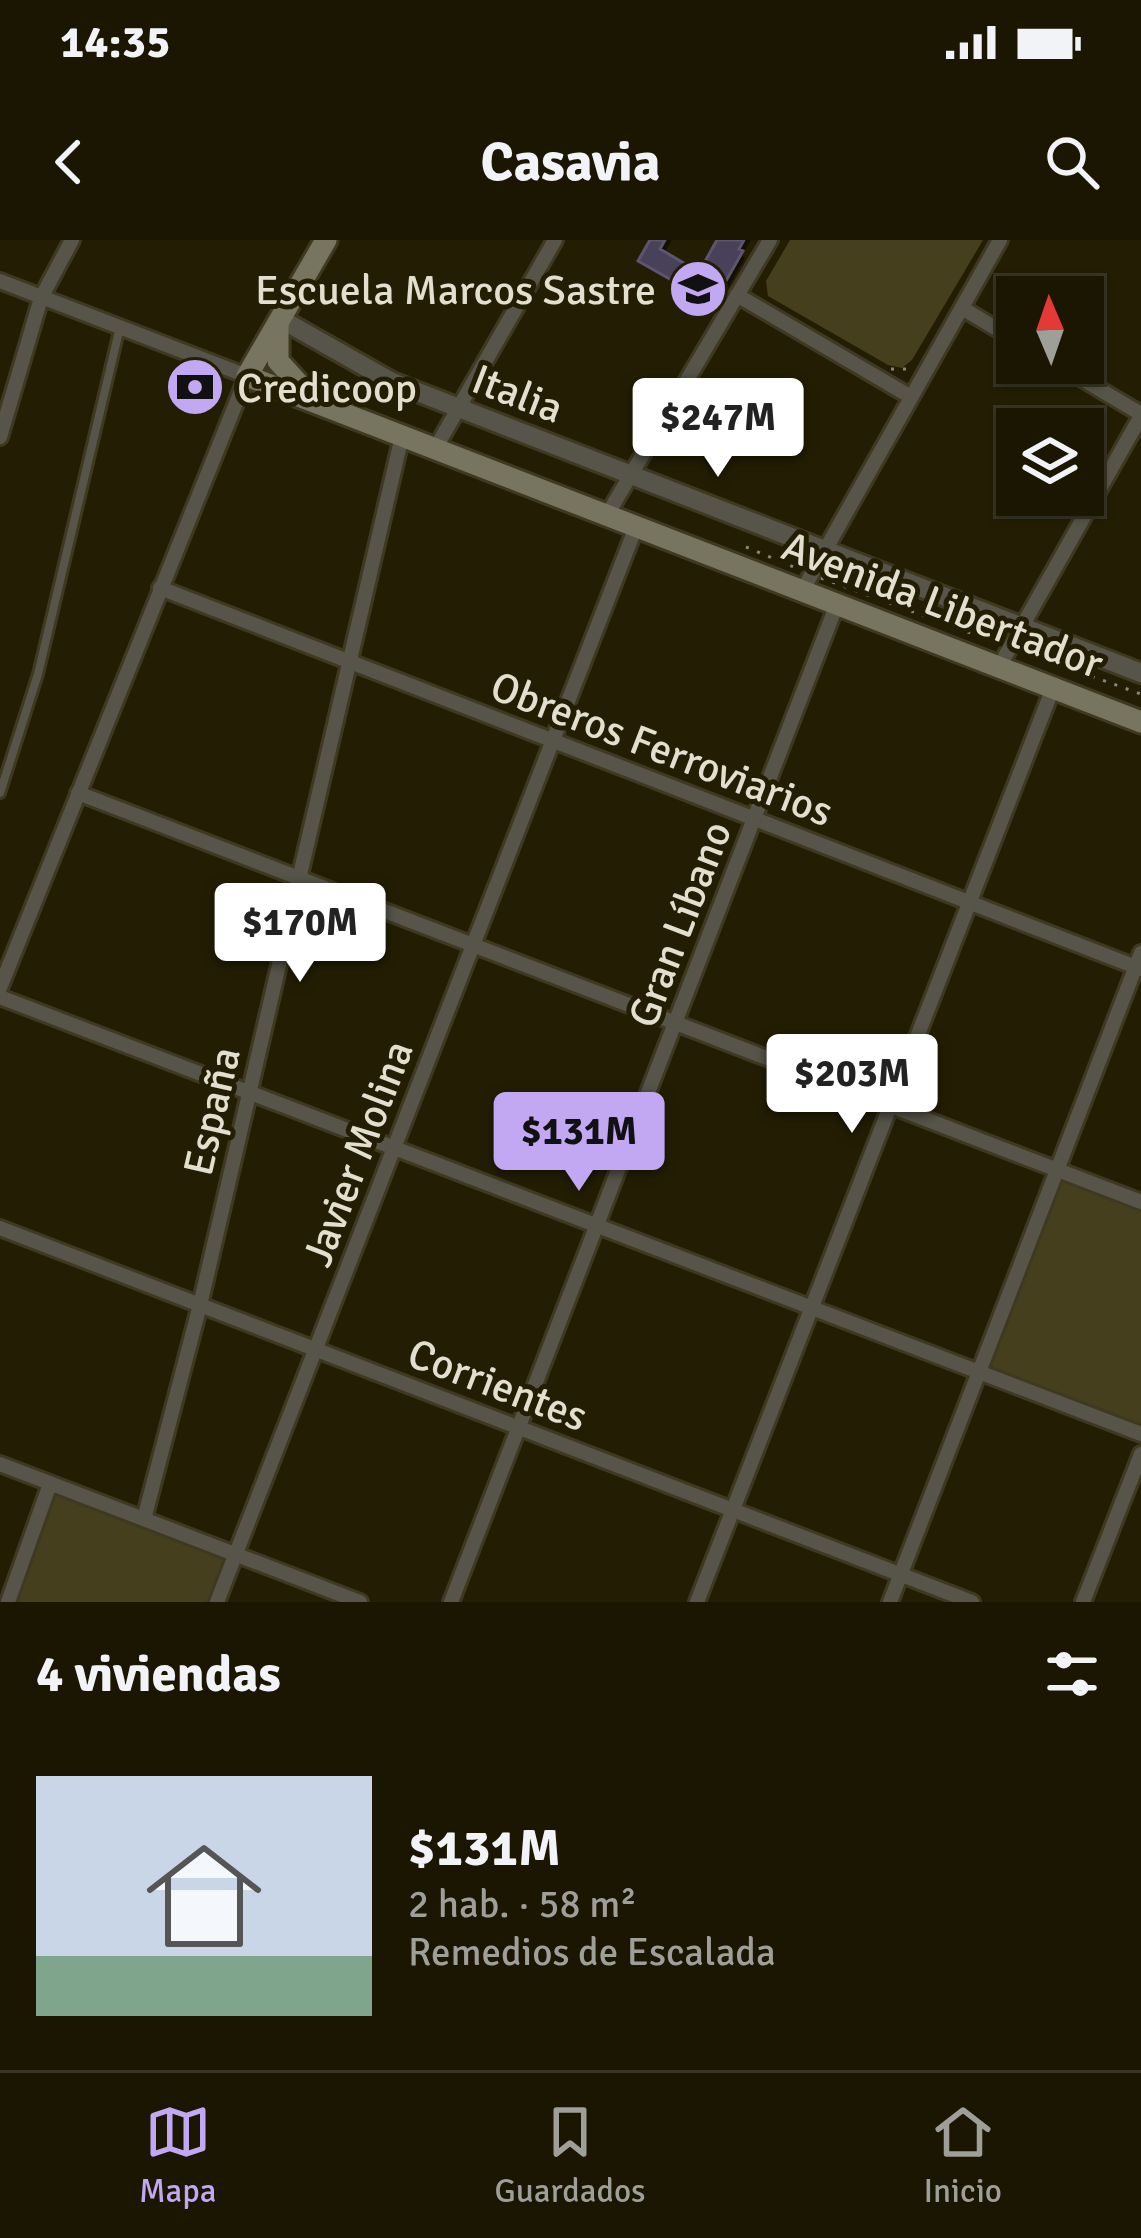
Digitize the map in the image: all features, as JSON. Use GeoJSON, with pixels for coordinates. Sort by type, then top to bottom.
{"type":"FeatureCollection","features":[{"type":"Feature","properties":{"kind":"main road"},"geometry":{"type":"LineString","coordinates":[[247,376],[326,240]]}},
{"type":"Feature","properties":{"kind":"main road"},"geometry":{"type":"LineString","coordinates":[[279,318],[278,361],[319,403]]}},
{"type":"Feature","properties":{"kind":"main road","name":"Avenida Libertador"},"geometry":{"type":"LineString","coordinates":[[247,376],[636,526],[807,582],[837,604],[1004,657],[1053,688],[1141,722]]}},
{"type":"Feature","properties":{"kind":"street"},"geometry":{"type":"LineString","coordinates":[[0,437],[41,298],[72,240]]}},
{"type":"Feature","properties":{"kind":"street"},"geometry":{"type":"LineString","coordinates":[[435,449],[555,240]]}},
{"type":"Feature","properties":{"kind":"street"},"geometry":{"type":"LineString","coordinates":[[607,515],[770,240]]}},
{"type":"Feature","properties":{"kind":"street"},"geometry":{"type":"LineString","coordinates":[[807,582],[1000,240]]}},
{"type":"Feature","properties":{"kind":"street"},"geometry":{"type":"LineString","coordinates":[[0,281],[247,376],[0,988]]}},
{"type":"Feature","properties":{"kind":"street"},"geometry":{"type":"LineString","coordinates":[[737,296],[911,397]]}},
{"type":"Feature","properties":{"kind":"street"},"geometry":{"type":"LineString","coordinates":[[962,308],[996,328]]}},
{"type":"Feature","properties":{"kind":"street","name":"Italia"},"geometry":{"type":"LineString","coordinates":[[279,318],[375,375],[1141,674]]}},
{"type":"Feature","properties":{"kind":"street"},"geometry":{"type":"LineString","coordinates":[[1004,657],[1141,415],[1089,384]]}},
{"type":"Feature","properties":{"kind":"street","name":"España"},"geometry":{"type":"LineString","coordinates":[[144,1519],[200,1305],[402,436]]}},
{"type":"Feature","properties":{"kind":"street","name":"Javier Molina"},"geometry":{"type":"LineString","coordinates":[[217,1602],[636,526]]}},
{"type":"Feature","properties":{"kind":"street","name":"Obreros Ferroviarios"},"geometry":{"type":"LineString","coordinates":[[160,588],[969,902],[1139,962]]}},
{"type":"Feature","properties":{"kind":"street","name":"Gran Líbano"},"geometry":{"type":"LineString","coordinates":[[451,1602],[837,604]]}},
{"type":"Feature","properties":{"kind":"street"},"geometry":{"type":"LineString","coordinates":[[697,1602],[1053,688]]}},
{"type":"Feature","properties":{"kind":"street"},"geometry":{"type":"LineString","coordinates":[[78,793],[1141,1202]]}},
{"type":"Feature","properties":{"kind":"street"},"geometry":{"type":"LineString","coordinates":[[890,1602],[1139,962]]}},
{"type":"Feature","properties":{"kind":"street"},"geometry":{"type":"LineString","coordinates":[[0,997],[1141,1434]]}},
{"type":"Feature","properties":{"kind":"street","name":"Corrientes"},"geometry":{"type":"LineString","coordinates":[[0,1228],[972,1602]]}},
{"type":"Feature","properties":{"kind":"street"},"geometry":{"type":"LineString","coordinates":[[1083,1602],[1141,1454]]}},
{"type":"Feature","properties":{"kind":"street"},"geometry":{"type":"LineString","coordinates":[[0,1465],[360,1602]]}},
{"type":"Feature","properties":{"kind":"street"},"geometry":{"type":"LineString","coordinates":[[8,1602],[50,1484]]}},
{"type":"Feature","properties":{"kind":"lane"},"geometry":{"type":"LineString","coordinates":[[0,794],[38,674],[120,328]]}},
{"type":"Feature","properties":{"kind":"path"},"geometry":{"type":"LineString","coordinates":[[875,360],[894,371],[920,362]]}},
{"type":"Feature","properties":{"kind":"path"},"geometry":{"type":"LineString","coordinates":[[746,548],[807,582],[1004,657],[1141,694]]}},
{"type":"Feature","properties":{"kind":"shaded area"},"geometry":{"type":"Polygon","coordinates":[[[790,240],[983,240],[912,360],[902,368],[888,365],[768,296],[766,281],[790,240]]]}},
{"type":"Feature","properties":{"kind":"shaded area"},"geometry":{"type":"Polygon","coordinates":[[[1056,1170],[1141,1202],[1141,1434],[980,1372],[1056,1170]]]}},
{"type":"Feature","properties":{"kind":"shaded area"},"geometry":{"type":"Polygon","coordinates":[[[50,1484],[235,1554],[217,1602],[9,1602],[50,1484]]]}},
{"type":"Feature","properties":{"kind":"building","name":"Escuela Marcos Sastre"},"geometry":{"type":"Polygon","coordinates":[[[650,240],[665,240],[660,249],[699,272],[717,240],[744,240],[739,249],[743,251],[710,309],[688,296],[691,291],[638,261],[650,240]]]}},
{"type":"Feature","properties":{"kind":"place","name":"Escuela Marcos Sastre"},"geometry":{"type":"Point","coordinates":[698,289]}},
{"type":"Feature","properties":{"kind":"place","name":"Credicoop"},"geometry":{"type":"Point","coordinates":[195,387]}}]}
